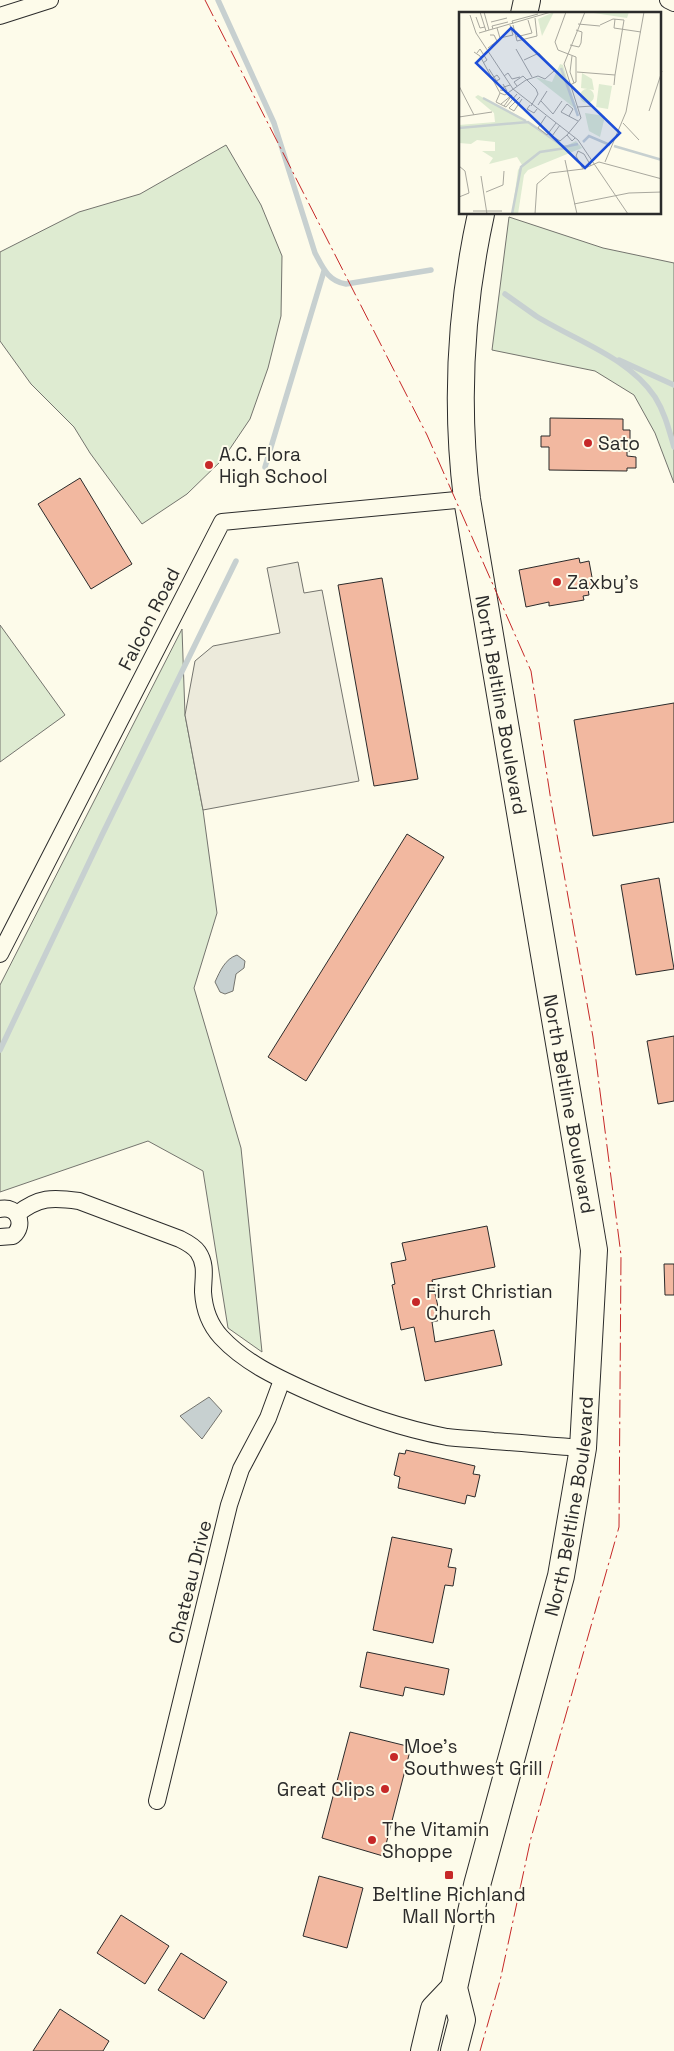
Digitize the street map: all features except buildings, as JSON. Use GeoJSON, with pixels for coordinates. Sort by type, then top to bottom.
{"type":"FeatureCollection","features":[{"type":"Feature","properties":{"kind":"main road","name":"North Beltline Boulevard"},"geometry":{"type":"LineString","coordinates":[[454,2051],[462,2020],[454,1988],[477,1885],[561,1576],[584,1448],[594,1250],[467,499],[460,433],[462,333],[468,283],[481,215]]}},
{"type":"Feature","properties":{"kind":"main road"},"geometry":{"type":"LineString","coordinates":[[424,2051],[434,2009],[454,1988]]}},
{"type":"Feature","properties":{"kind":"street"},"geometry":{"type":"LineString","coordinates":[[0,16],[50,0]]}},
{"type":"Feature","properties":{"kind":"street"},"geometry":{"type":"LineString","coordinates":[[668,0],[674,3]]}},
{"type":"Feature","properties":{"kind":"street","name":"Falcon Road"},"geometry":{"type":"LineString","coordinates":[[0,954],[222,522],[467,499]]}},
{"type":"Feature","properties":{"kind":"street"},"geometry":{"type":"LineString","coordinates":[[17,1214],[32,1202],[45,1198],[62,1198],[79,1201],[180,1238],[191,1245],[202,1260],[205,1270],[203,1293],[205,1308],[211,1323],[220,1336],[241,1355],[282,1380],[321,1397],[409,1429],[449,1437],[584,1448]]}},
{"type":"Feature","properties":{"kind":"street"},"geometry":{"type":"LineString","coordinates":[[0,1209],[9,1209],[17,1214],[20,1224],[17,1233],[8,1238],[0,1237]]}},
{"type":"Feature","properties":{"kind":"street","name":"Chateau Drive"},"geometry":{"type":"LineString","coordinates":[[157,1801],[229,1505],[241,1469],[268,1418],[282,1380]]}},
{"type":"Feature","properties":{"kind":"green space"},"geometry":{"type":"Polygon","coordinates":[[[226,145],[261,205],[282,256],[281,316],[268,368],[250,419],[223,459],[187,494],[142,524],[90,453],[74,427],[31,384],[0,341],[0,252],[79,212],[140,194],[226,145]]]}},
{"type":"Feature","properties":{"kind":"green space"},"geometry":{"type":"Polygon","coordinates":[[[509,217],[603,248],[674,263],[674,483],[655,433],[634,395],[595,371],[492,350],[509,217]]]}},
{"type":"Feature","properties":{"kind":"green space"},"geometry":{"type":"Polygon","coordinates":[[[0,625],[65,715],[0,762],[0,625]]]}},
{"type":"Feature","properties":{"kind":"green space"},"geometry":{"type":"Polygon","coordinates":[[[182,629],[185,715],[203,810],[217,913],[194,988],[241,1148],[262,1352],[228,1328],[203,1171],[148,1141],[0,1192],[0,985],[182,629]]]}},
{"type":"Feature","properties":{"kind":"shaded area"},"geometry":{"type":"Polygon","coordinates":[[[298,562],[304,593],[322,590],[359,781],[203,810],[185,715],[195,661],[213,646],[280,633],[267,568],[298,562]]]}},
{"type":"Feature","properties":{"kind":"shaded area"},"geometry":{"type":"Polygon","coordinates":[[[237,955],[245,961],[244,968],[236,974],[233,991],[225,994],[220,992],[215,982],[226,962],[237,955]]]}},
{"type":"Feature","properties":{"kind":"shaded area"},"geometry":{"type":"Polygon","coordinates":[[[209,1397],[222,1411],[202,1439],[180,1416],[209,1397]]]}},
{"type":"Feature","properties":{"kind":"waterway"},"geometry":{"type":"LineString","coordinates":[[218,0],[274,123],[315,253],[330,277],[346,284],[431,270]]}},
{"type":"Feature","properties":{"kind":"waterway"},"geometry":{"type":"LineString","coordinates":[[265,467],[324,271]]}},
{"type":"Feature","properties":{"kind":"waterway"},"geometry":{"type":"LineString","coordinates":[[505,294],[536,316],[616,360],[631,371],[655,397],[674,447]]}},
{"type":"Feature","properties":{"kind":"waterway"},"geometry":{"type":"LineString","coordinates":[[619,360],[674,385]]}},
{"type":"Feature","properties":{"kind":"waterway"},"geometry":{"type":"LineString","coordinates":[[0,1050],[102,835],[236,561]]}},
{"type":"Feature","properties":{"kind":"power"},"geometry":{"type":"LineString","coordinates":[[205,0],[427,435],[531,671],[551,801],[593,1037],[621,1255],[619,1527],[531,1838],[500,1981],[480,2051]]}},
{"type":"Feature","properties":{"kind":"place","name":"Sato"},"geometry":{"type":"Point","coordinates":[588,443]}},
{"type":"Feature","properties":{"kind":"place","name":"A.C. Flora High School"},"geometry":{"type":"Point","coordinates":[209,465]}},
{"type":"Feature","properties":{"kind":"place","name":"Zaxby's"},"geometry":{"type":"Point","coordinates":[557,582]}},
{"type":"Feature","properties":{"kind":"place","name":"First Christian Church"},"geometry":{"type":"Point","coordinates":[416,1302]}},
{"type":"Feature","properties":{"kind":"place","name":"Moe's Southwest Grill"},"geometry":{"type":"Point","coordinates":[394,1757]}},
{"type":"Feature","properties":{"kind":"place","name":"Great Clips"},"geometry":{"type":"Point","coordinates":[385,1789]}},
{"type":"Feature","properties":{"kind":"place","name":"The Vitamin Shoppe"},"geometry":{"type":"Point","coordinates":[372,1840]}},
{"type":"Feature","properties":{"kind":"place","name":"Beltline Richland Mall North"},"geometry":{"type":"Point","coordinates":[449,1875]}}]}
